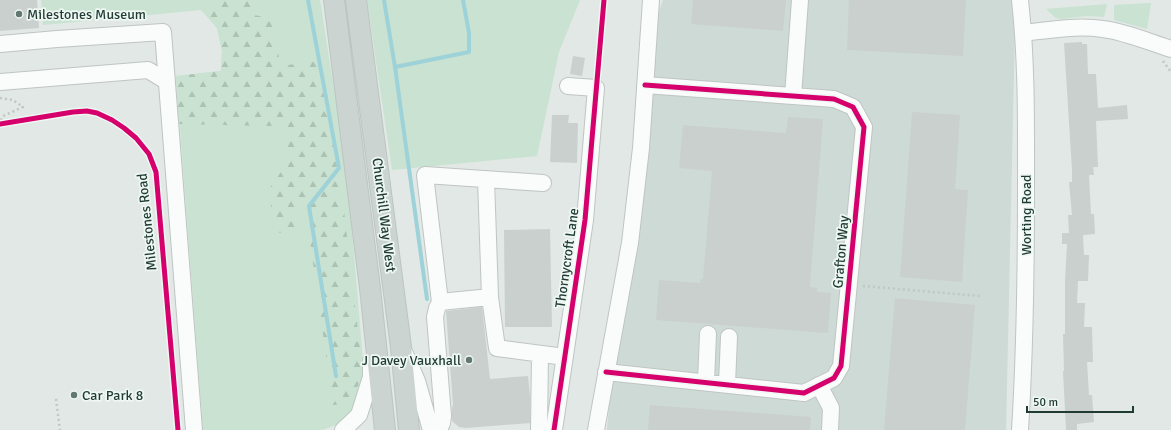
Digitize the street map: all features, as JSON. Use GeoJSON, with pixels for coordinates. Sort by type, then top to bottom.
{"type":"FeatureCollection","features":[{"type":"Feature","properties":{"kind":"main road","name":"Churchill Way West"},"geometry":{"type":"LineString","coordinates":[[334,0],[370,288],[385,430]]}},
{"type":"Feature","properties":{"kind":"main road","name":"Churchill Way West"},"geometry":{"type":"LineString","coordinates":[[356,0],[401,347],[409,430]]}},
{"type":"Feature","properties":{"kind":"street"},"geometry":{"type":"LineString","coordinates":[[596,430],[630,243],[641,148],[651,0]]}},
{"type":"Feature","properties":{"kind":"street"},"geometry":{"type":"LineString","coordinates":[[793,96],[800,0]]}},
{"type":"Feature","properties":{"kind":"street","name":"Worting Road"},"geometry":{"type":"LineString","coordinates":[[1020,0],[1023,32],[1026,147],[1026,278],[1020,430]]}},
{"type":"Feature","properties":{"kind":"street"},"geometry":{"type":"LineString","coordinates":[[1023,32],[1080,28],[1104,29],[1129,35],[1171,49]]}},
{"type":"Feature","properties":{"kind":"street","name":"Milestones Road"},"geometry":{"type":"LineString","coordinates":[[0,44],[163,32],[194,430]]}},
{"type":"Feature","properties":{"kind":"street"},"geometry":{"type":"LineString","coordinates":[[0,82],[148,70],[166,81]]}},
{"type":"Feature","properties":{"kind":"street","name":"Grafton Way"},"geometry":{"type":"LineString","coordinates":[[606,372],[804,393],[834,378],[841,366],[864,127],[853,107],[834,99],[645,85]]}},
{"type":"Feature","properties":{"kind":"street","name":"Thornycroft Lane"},"geometry":{"type":"LineString","coordinates":[[554,430],[585,220],[596,88],[568,86]]}},
{"type":"Feature","properties":{"kind":"street"},"geometry":{"type":"LineString","coordinates":[[439,430],[442,423],[442,416],[435,317],[440,302],[425,175],[543,183]]}},
{"type":"Feature","properties":{"kind":"street"},"geometry":{"type":"LineString","coordinates":[[486,179],[490,298],[498,348],[565,357]]}},
{"type":"Feature","properties":{"kind":"street"},"geometry":{"type":"LineString","coordinates":[[343,430],[359,415],[371,377],[370,288]]}},
{"type":"Feature","properties":{"kind":"street"},"geometry":{"type":"LineString","coordinates":[[440,302],[490,298]]}},
{"type":"Feature","properties":{"kind":"street"},"geometry":{"type":"LineString","coordinates":[[706,382],[708,334]]}},
{"type":"Feature","properties":{"kind":"street"},"geometry":{"type":"LineString","coordinates":[[726,384],[729,337]]}},
{"type":"Feature","properties":{"kind":"street"},"geometry":{"type":"LineString","coordinates":[[401,347],[417,380],[431,430]]}},
{"type":"Feature","properties":{"kind":"street"},"geometry":{"type":"LineString","coordinates":[[539,430],[540,354]]}},
{"type":"Feature","properties":{"kind":"street"},"geometry":{"type":"LineString","coordinates":[[819,385],[832,408],[830,430]]}},
{"type":"Feature","properties":{"kind":"path"},"geometry":{"type":"LineString","coordinates":[[0,98],[13,100],[23,107],[3,116],[0,123]]}},
{"type":"Feature","properties":{"kind":"path"},"geometry":{"type":"LineString","coordinates":[[0,123],[8,122]]}},
{"type":"Feature","properties":{"kind":"path"},"geometry":{"type":"LineString","coordinates":[[850,285],[980,296]]}},
{"type":"Feature","properties":{"kind":"path"},"geometry":{"type":"LineString","coordinates":[[56,399],[60,430]]}},
{"type":"Feature","properties":{"kind":"shaded area"},"geometry":{"type":"Polygon","coordinates":[[[663,0],[1012,0],[1015,28],[1006,430],[607,430],[612,376],[641,222],[659,11],[663,0]]]}},
{"type":"Feature","properties":{"kind":"green space"},"geometry":{"type":"Polygon","coordinates":[[[41,0],[320,0],[347,172],[364,373],[355,406],[341,423],[322,430],[203,430],[176,76],[221,71],[222,51],[217,28],[201,10],[43,25],[41,0]]]}},
{"type":"Feature","properties":{"kind":"green space"},"geometry":{"type":"Polygon","coordinates":[[[224,0],[260,0],[255,15],[274,20],[280,66],[319,61],[339,168],[363,374],[350,404],[333,405],[305,206],[293,207],[296,232],[274,233],[269,189],[281,172],[288,153],[285,133],[273,126],[179,124],[176,76],[221,71],[222,51],[217,28],[202,10],[224,0]]]}},
{"type":"Feature","properties":{"kind":"green space"},"geometry":{"type":"Polygon","coordinates":[[[367,0],[580,0],[559,52],[537,156],[392,170],[367,0]]]}},
{"type":"Feature","properties":{"kind":"green space"},"geometry":{"type":"Polygon","coordinates":[[[1151,3],[1147,29],[1114,20],[1114,5],[1151,3]]]}},
{"type":"Feature","properties":{"kind":"green space"},"geometry":{"type":"Polygon","coordinates":[[[1107,4],[1104,17],[1086,16],[1061,19],[1056,18],[1046,9],[1107,4]]]}},
{"type":"Feature","properties":{"kind":"building","name":"Milestones Museum"},"geometry":{"type":"Polygon","coordinates":[[[0,0],[37,0],[39,28],[0,31],[0,0]]]}},
{"type":"Feature","properties":{"kind":"building"},"geometry":{"type":"Polygon","coordinates":[[[693,0],[786,0],[783,31],[691,24],[693,0]]]}},
{"type":"Feature","properties":{"kind":"building"},"geometry":{"type":"Polygon","coordinates":[[[849,0],[966,0],[963,56],[847,50],[849,0]]]}},
{"type":"Feature","properties":{"kind":"building"},"geometry":{"type":"Polygon","coordinates":[[[1082,42],[1082,44],[1087,44],[1088,74],[1096,74],[1098,108],[1127,105],[1128,119],[1096,121],[1098,167],[1093,167],[1094,175],[1089,175],[1091,214],[1094,214],[1095,234],[1083,235],[1084,255],[1089,255],[1088,281],[1078,281],[1077,303],[1085,303],[1084,327],[1092,327],[1093,362],[1087,362],[1089,395],[1092,395],[1094,422],[1077,424],[1077,430],[1066,430],[1063,334],[1065,334],[1067,244],[1062,244],[1062,233],[1069,233],[1068,215],[1072,215],[1069,182],[1072,182],[1072,170],[1064,43],[1082,42]]]}},
{"type":"Feature","properties":{"kind":"building"},"geometry":{"type":"Polygon","coordinates":[[[573,56],[585,58],[582,76],[570,74],[573,56]]]}},
{"type":"Feature","properties":{"kind":"building"},"geometry":{"type":"Polygon","coordinates":[[[912,112],[960,115],[955,189],[968,190],[962,282],[900,277],[912,112]]]}},
{"type":"Feature","properties":{"kind":"building"},"geometry":{"type":"Polygon","coordinates":[[[552,115],[569,115],[568,123],[578,123],[577,163],[550,162],[552,115]]]}},
{"type":"Feature","properties":{"kind":"building"},"geometry":{"type":"Polygon","coordinates":[[[788,117],[823,119],[810,287],[817,288],[817,292],[831,293],[828,333],[656,320],[659,280],[700,283],[701,279],[703,279],[712,171],[679,168],[683,125],[786,133],[788,117]]]}},
{"type":"Feature","properties":{"kind":"building"},"geometry":{"type":"Polygon","coordinates":[[[550,229],[552,327],[505,327],[504,230],[550,229]]]}},
{"type":"Feature","properties":{"kind":"building"},"geometry":{"type":"Polygon","coordinates":[[[895,298],[975,305],[965,430],[884,430],[895,298]]]}},
{"type":"Feature","properties":{"kind":"building","name":"J Davey Vauxhall"},"geometry":{"type":"Polygon","coordinates":[[[482,307],[490,379],[528,376],[530,423],[466,428],[459,427],[452,421],[453,405],[446,311],[482,307]]]}},
{"type":"Feature","properties":{"kind":"building"},"geometry":{"type":"Polygon","coordinates":[[[650,405],[811,417],[810,430],[648,430],[650,405]]]}},
{"type":"Feature","properties":{"kind":"waterway"},"geometry":{"type":"LineString","coordinates":[[308,0],[339,168],[309,206],[336,376]]}},
{"type":"Feature","properties":{"kind":"waterway"},"geometry":{"type":"LineString","coordinates":[[384,0],[395,67],[427,299]]}},
{"type":"Feature","properties":{"kind":"waterway"},"geometry":{"type":"LineString","coordinates":[[395,67],[469,52],[469,33],[463,0]]}},
{"type":"Feature","properties":{"kind":"cycle path"},"geometry":{"type":"LineString","coordinates":[[554,430],[585,220],[604,0]]}},
{"type":"Feature","properties":{"kind":"cycle path"},"geometry":{"type":"LineString","coordinates":[[606,372],[804,393],[834,378],[841,366],[864,127],[853,107],[834,99],[645,85]]}},
{"type":"Feature","properties":{"kind":"cycle path"},"geometry":{"type":"LineString","coordinates":[[0,124],[73,112],[87,111],[97,113],[124,128],[136,138],[149,154],[156,172],[178,430]]}},
{"type":"Feature","properties":{"kind":"place","name":"Milestones Museum"},"geometry":{"type":"Point","coordinates":[19,14]}},
{"type":"Feature","properties":{"kind":"place","name":"J Davey Vauxhall"},"geometry":{"type":"Point","coordinates":[469,360]}},
{"type":"Feature","properties":{"kind":"place","name":"Car Park 8"},"geometry":{"type":"Point","coordinates":[74,395]}}]}
